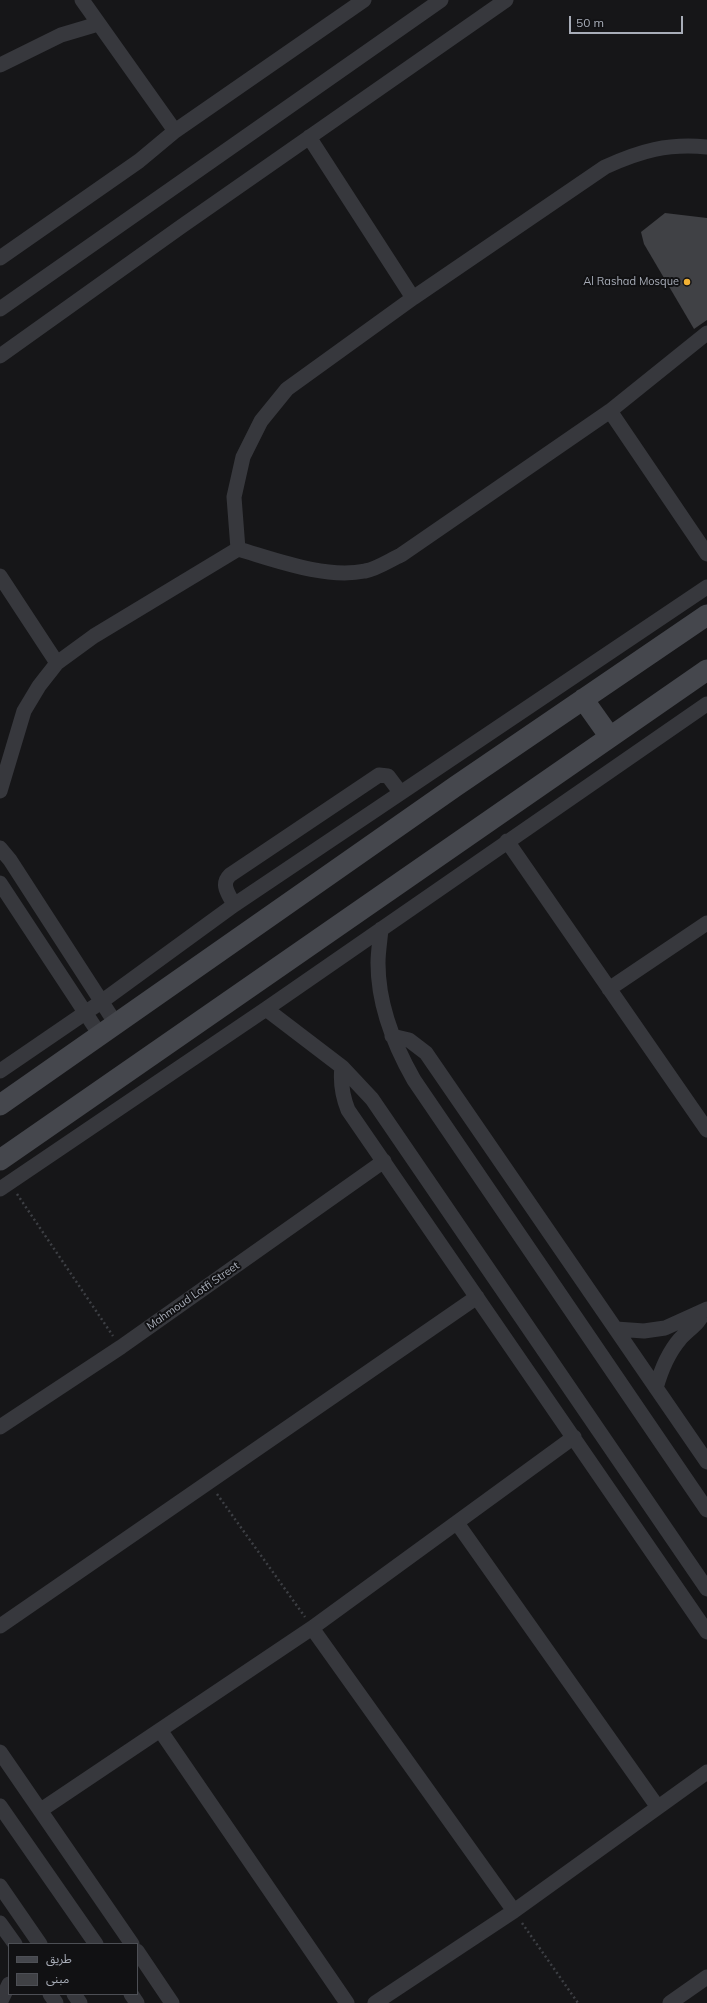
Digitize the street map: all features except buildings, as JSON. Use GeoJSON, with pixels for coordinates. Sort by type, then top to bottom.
{"type":"FeatureCollection","features":[{"type":"Feature","properties":{"kind":"street"},"geometry":{"type":"LineString","coordinates":[[82,0],[176,131]]}},
{"type":"Feature","properties":{"kind":"street"},"geometry":{"type":"LineString","coordinates":[[0,258],[139,161],[176,131],[364,0]]}},
{"type":"Feature","properties":{"kind":"street"},"geometry":{"type":"LineString","coordinates":[[0,309],[440,0]]}},
{"type":"Feature","properties":{"kind":"street"},"geometry":{"type":"LineString","coordinates":[[0,356],[309,137],[506,0]]}},
{"type":"Feature","properties":{"kind":"street"},"geometry":{"type":"LineString","coordinates":[[0,65],[61,35],[98,24]]}},
{"type":"Feature","properties":{"kind":"street"},"geometry":{"type":"LineString","coordinates":[[309,137],[413,298]]}},
{"type":"Feature","properties":{"kind":"street"},"geometry":{"type":"LineString","coordinates":[[238,550],[234,497],[243,457],[261,421],[287,390],[413,298],[605,167],[632,155],[660,147],[689,145],[707,147]]}},
{"type":"Feature","properties":{"kind":"street"},"geometry":{"type":"LineString","coordinates":[[0,791],[24,711],[38,686],[57,663],[94,636],[238,550],[305,568],[336,572],[365,571],[401,555],[610,411],[707,333]]}},
{"type":"Feature","properties":{"kind":"street"},"geometry":{"type":"LineString","coordinates":[[610,411],[707,554]]}},
{"type":"Feature","properties":{"kind":"street"},"geometry":{"type":"LineString","coordinates":[[0,576],[57,663]]}},
{"type":"Feature","properties":{"kind":"street"},"geometry":{"type":"LineString","coordinates":[[0,1071],[101,1002],[234,904],[707,587]]}},
{"type":"Feature","properties":{"kind":"street"},"geometry":{"type":"LineString","coordinates":[[0,1106],[583,699],[707,615]]}},
{"type":"Feature","properties":{"kind":"street"},"geometry":{"type":"LineString","coordinates":[[0,1160],[707,670]]}},
{"type":"Feature","properties":{"kind":"street"},"geometry":{"type":"LineString","coordinates":[[583,699],[610,737]]}},
{"type":"Feature","properties":{"kind":"street"},"geometry":{"type":"LineString","coordinates":[[5,1185],[266,1009],[707,704]]}},
{"type":"Feature","properties":{"kind":"street"},"geometry":{"type":"LineString","coordinates":[[234,904],[225,887],[225,882],[226,878],[236,870],[379,775],[388,776],[400,792]]}},
{"type":"Feature","properties":{"kind":"street"},"geometry":{"type":"LineString","coordinates":[[508,841],[707,1130]]}},
{"type":"Feature","properties":{"kind":"street"},"geometry":{"type":"LineString","coordinates":[[0,848],[10,860],[101,1002],[108,1030]]}},
{"type":"Feature","properties":{"kind":"street"},"geometry":{"type":"LineString","coordinates":[[0,883],[85,1013],[108,1030]]}},
{"type":"Feature","properties":{"kind":"street"},"geometry":{"type":"LineString","coordinates":[[609,989],[707,923]]}},
{"type":"Feature","properties":{"kind":"street"},"geometry":{"type":"LineString","coordinates":[[381,930],[378,964],[381,995],[392,1036],[399,1053],[414,1080],[707,1510]]}},
{"type":"Feature","properties":{"kind":"street"},"geometry":{"type":"LineString","coordinates":[[266,1009],[342,1067],[372,1099],[410,1152],[707,1589]]}},
{"type":"Feature","properties":{"kind":"street"},"geometry":{"type":"LineString","coordinates":[[392,1036],[409,1040],[426,1053],[707,1461]]}},
{"type":"Feature","properties":{"kind":"street"},"geometry":{"type":"LineString","coordinates":[[342,1067],[340,1082],[342,1096],[348,1110],[707,1632]]}},
{"type":"Feature","properties":{"kind":"street","name":"Mahmoud Lotfi Street"},"geometry":{"type":"LineString","coordinates":[[0,1427],[121,1347],[384,1162]]}},
{"type":"Feature","properties":{"kind":"street"},"geometry":{"type":"LineString","coordinates":[[0,1626],[477,1297]]}},
{"type":"Feature","properties":{"kind":"street"},"geometry":{"type":"LineString","coordinates":[[616,1329],[655,1330],[674,1324],[698,1311],[706,1310]]}},
{"type":"Feature","properties":{"kind":"street"},"geometry":{"type":"LineString","coordinates":[[656,1388],[660,1374],[673,1348],[700,1320],[706,1310]]}},
{"type":"Feature","properties":{"kind":"street"},"geometry":{"type":"LineString","coordinates":[[41,1810],[312,1628],[574,1437]]}},
{"type":"Feature","properties":{"kind":"street"},"geometry":{"type":"LineString","coordinates":[[456,1523],[657,1806]]}},
{"type":"Feature","properties":{"kind":"street"},"geometry":{"type":"LineString","coordinates":[[312,1628],[514,1910]]}},
{"type":"Feature","properties":{"kind":"street"},"geometry":{"type":"LineString","coordinates":[[160,1730],[347,2003]]}},
{"type":"Feature","properties":{"kind":"street"},"geometry":{"type":"LineString","coordinates":[[0,1752],[131,1943]]}},
{"type":"Feature","properties":{"kind":"street"},"geometry":{"type":"LineString","coordinates":[[375,2003],[514,1910],[657,1806],[707,1772]]}},
{"type":"Feature","properties":{"kind":"street"},"geometry":{"type":"LineString","coordinates":[[0,1806],[95,1943]]}},
{"type":"Feature","properties":{"kind":"street"},"geometry":{"type":"LineString","coordinates":[[0,1886],[39,1943]]}},
{"type":"Feature","properties":{"kind":"street"},"geometry":{"type":"LineString","coordinates":[[0,1923],[14,1943]]}},
{"type":"Feature","properties":{"kind":"street"},"geometry":{"type":"LineString","coordinates":[[138,1952],[172,2003]]}},
{"type":"Feature","properties":{"kind":"street"},"geometry":{"type":"LineString","coordinates":[[670,2003],[707,1977]]}},
{"type":"Feature","properties":{"kind":"street"},"geometry":{"type":"LineString","coordinates":[[0,2003],[8,1986]]}},
{"type":"Feature","properties":{"kind":"path"},"geometry":{"type":"LineString","coordinates":[[5,1185],[121,1347]]}},
{"type":"Feature","properties":{"kind":"path"},"geometry":{"type":"LineString","coordinates":[[208,1482],[312,1628]]}},
{"type":"Feature","properties":{"kind":"path"},"geometry":{"type":"LineString","coordinates":[[514,1910],[578,2003]]}},
{"type":"Feature","properties":{"kind":"place","name":"Al Rashad Mosque"},"geometry":{"type":"Point","coordinates":[687,282]}}]}
